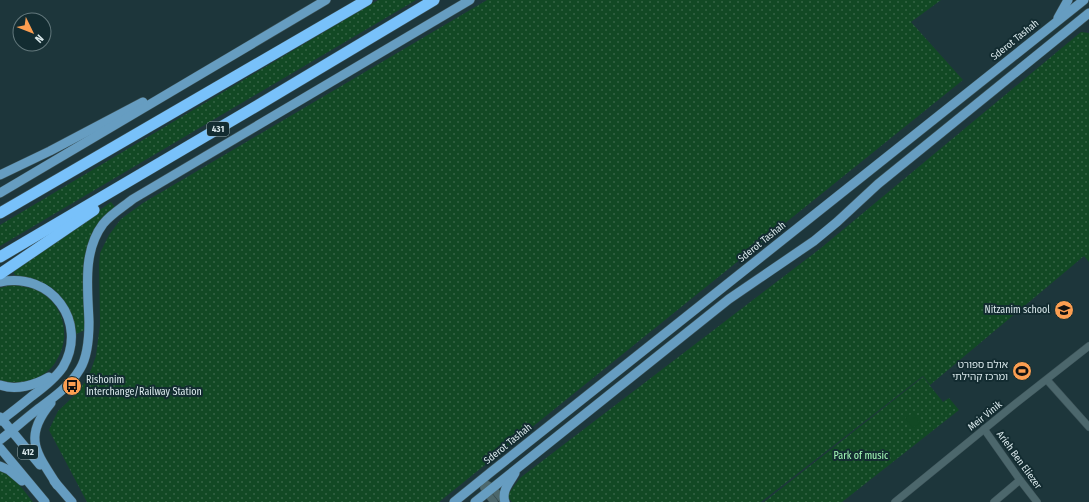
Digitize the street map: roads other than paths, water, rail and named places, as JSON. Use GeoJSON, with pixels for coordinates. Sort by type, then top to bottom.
{"type":"FeatureCollection","features":[{"type":"Feature","properties":{"kind":"highway"},"geometry":{"type":"LineString","coordinates":[[0,213],[367,0]]}},
{"type":"Feature","properties":{"kind":"highway","name":"431"},"geometry":{"type":"LineString","coordinates":[[0,257],[434,0]]}},
{"type":"Feature","properties":{"kind":"highway"},"geometry":{"type":"LineString","coordinates":[[0,274],[159,164]]}},
{"type":"Feature","properties":{"kind":"main road"},"geometry":{"type":"LineString","coordinates":[[0,193],[326,0]]}},
{"type":"Feature","properties":{"kind":"main road"},"geometry":{"type":"LineString","coordinates":[[57,486],[40,458],[35,447],[34,440],[38,424],[45,412],[80,370],[84,360],[89,338],[88,277],[91,249],[103,223],[134,199],[470,0]]}},
{"type":"Feature","properties":{"kind":"main road"},"geometry":{"type":"LineString","coordinates":[[1054,23],[1068,0]]}},
{"type":"Feature","properties":{"kind":"main road","name":"Sderot Tashah"},"geometry":{"type":"LineString","coordinates":[[454,502],[1054,23],[1085,0]]}},
{"type":"Feature","properties":{"kind":"main road"},"geometry":{"type":"LineString","coordinates":[[475,502],[729,299],[814,241],[878,184],[1089,13]]}},
{"type":"Feature","properties":{"kind":"main road"},"geometry":{"type":"LineString","coordinates":[[1071,28],[1089,20]]}},
{"type":"Feature","properties":{"kind":"main road"},"geometry":{"type":"LineString","coordinates":[[0,175],[50,151],[245,48]]}},
{"type":"Feature","properties":{"kind":"main road"},"geometry":{"type":"LineString","coordinates":[[0,282],[9,280],[27,281],[48,290],[59,302],[68,319],[70,329],[70,344],[66,360],[60,372],[1,419]]}},
{"type":"Feature","properties":{"kind":"main road"},"geometry":{"type":"LineString","coordinates":[[0,385],[6,388],[28,386],[42,381],[54,373],[61,365],[70,344]]}},
{"type":"Feature","properties":{"kind":"main road"},"geometry":{"type":"LineString","coordinates":[[0,440],[66,386]]}},
{"type":"Feature","properties":{"kind":"main road","name":"412"},"geometry":{"type":"LineString","coordinates":[[1,419],[72,502]]}},
{"type":"Feature","properties":{"kind":"main road","name":"412"},"geometry":{"type":"LineString","coordinates":[[0,448],[45,502]]}},
{"type":"Feature","properties":{"kind":"main road"},"geometry":{"type":"LineString","coordinates":[[0,466],[9,470],[45,502]]}},
{"type":"Feature","properties":{"kind":"main road"},"geometry":{"type":"LineString","coordinates":[[504,502],[504,492],[518,468]]}},
{"type":"Feature","properties":{"kind":"street"},"geometry":{"type":"LineString","coordinates":[[1085,0],[1089,5]]}},
{"type":"Feature","properties":{"kind":"street","name":"Meir Vinik"},"geometry":{"type":"LineString","coordinates":[[895,502],[1089,346]]}},
{"type":"Feature","properties":{"kind":"street"},"geometry":{"type":"LineString","coordinates":[[1047,380],[1089,427]]}},
{"type":"Feature","properties":{"kind":"street","name":"Arieh Ben Eliezer"},"geometry":{"type":"LineString","coordinates":[[984,429],[1037,502]]}},
{"type":"Feature","properties":{"kind":"street"},"geometry":{"type":"LineString","coordinates":[[994,502],[1020,480]]}},
{"type":"Feature","properties":{"kind":"street"},"geometry":{"type":"LineString","coordinates":[[481,481],[490,491],[504,502]]}},
{"type":"Feature","properties":{"kind":"street"},"geometry":{"type":"LineString","coordinates":[[490,491],[494,502]]}},
{"type":"Feature","properties":{"kind":"place","name":"Nitzanim school"},"geometry":{"type":"Point","coordinates":[1064,310]}},
{"type":"Feature","properties":{"kind":"place","name":"אולם ספורט ומרכז קהילתי"},"geometry":{"type":"Point","coordinates":[1022,371]}},
{"type":"Feature","properties":{"kind":"place","name":"Rishonim Interchange/Railway Station"},"geometry":{"type":"Point","coordinates":[72,386]}},
{"type":"Feature","properties":{"kind":"park label","name":"Park of music"},"geometry":{"type":"Point","coordinates":[861,456]}}]}
